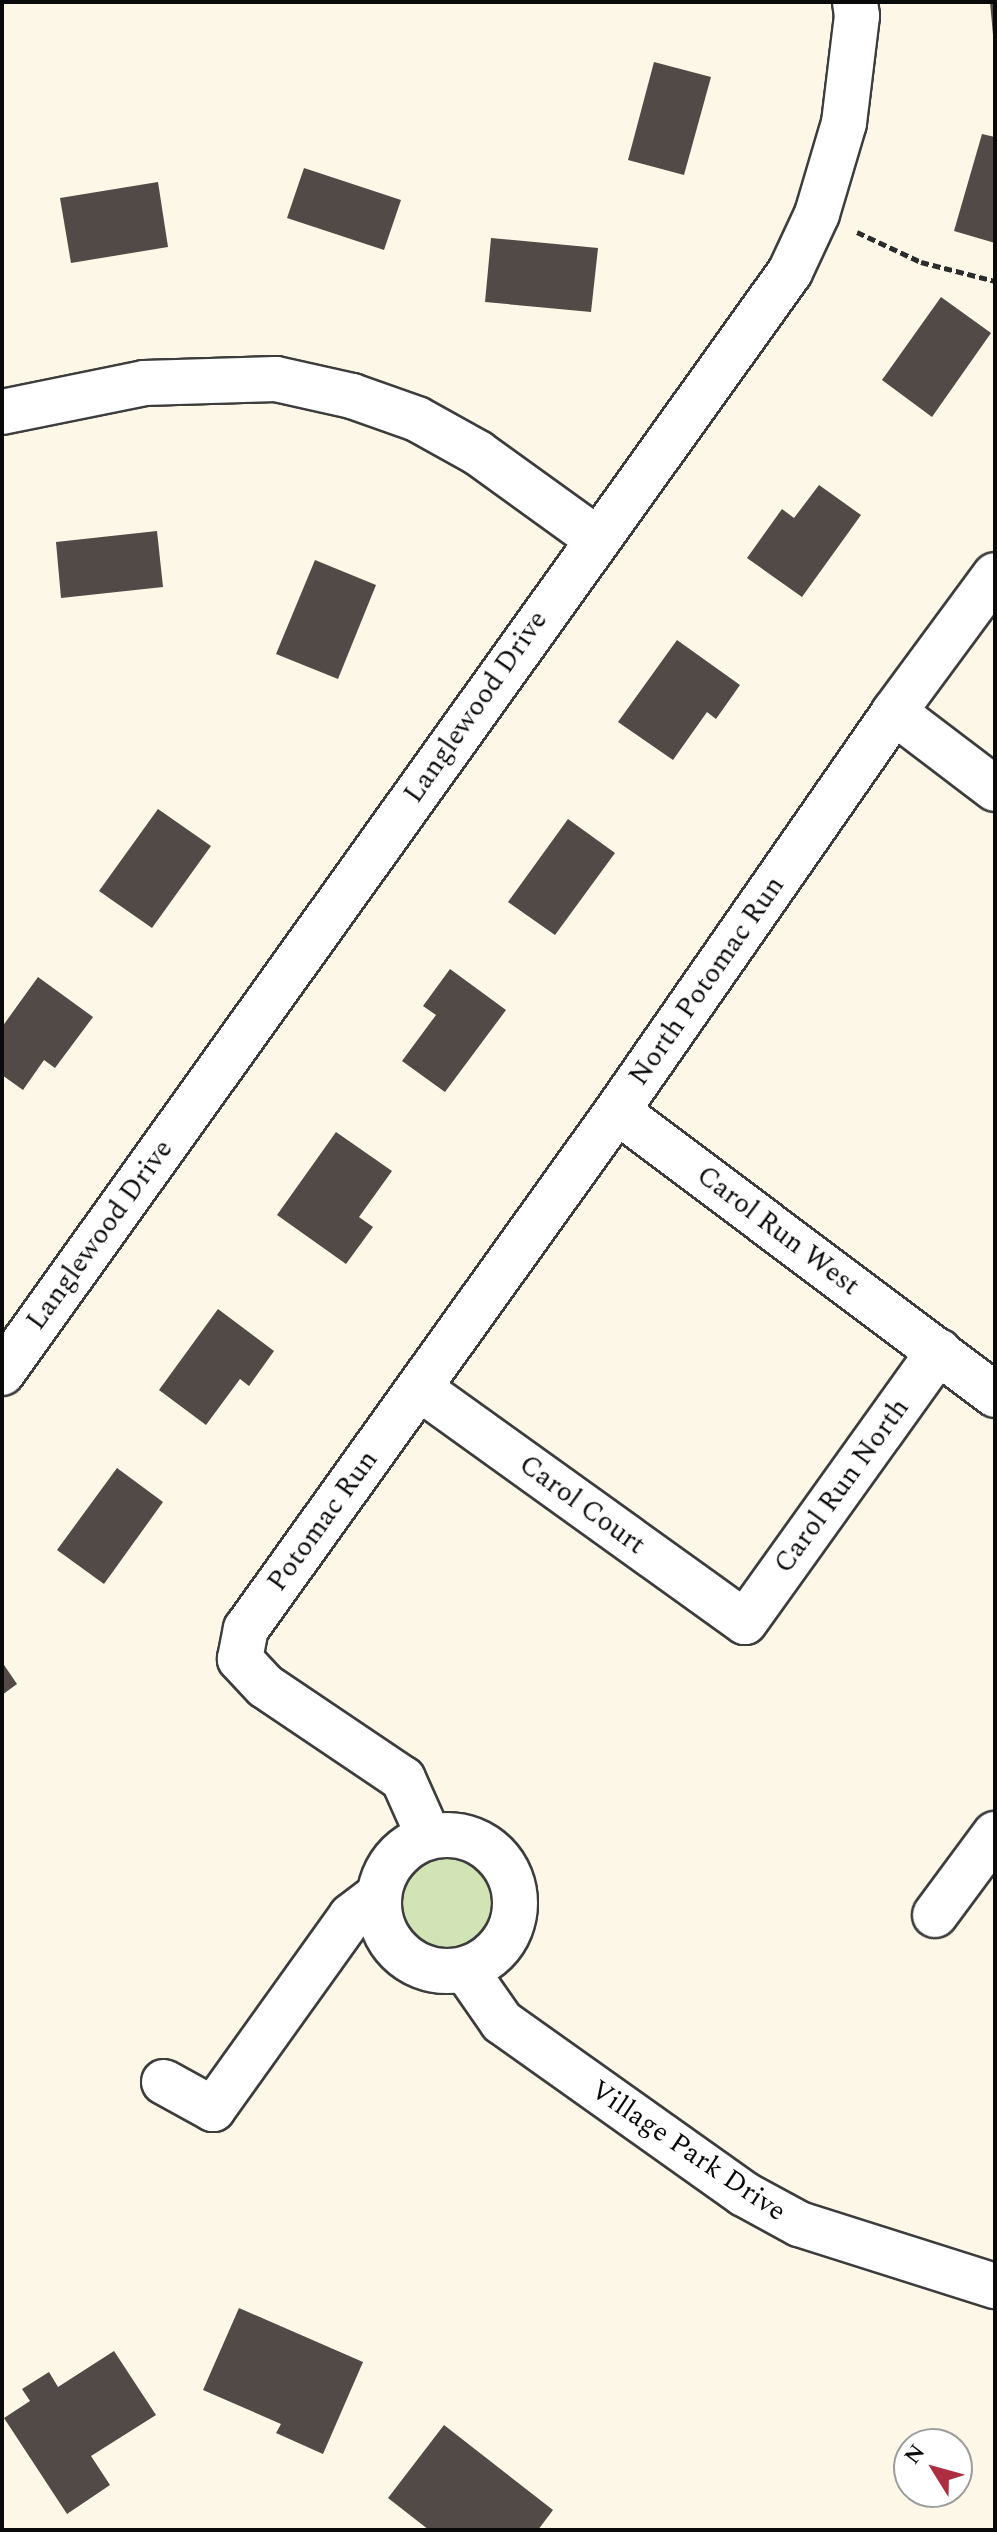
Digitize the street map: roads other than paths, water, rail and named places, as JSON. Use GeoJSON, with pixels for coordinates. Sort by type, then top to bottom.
{"type":"FeatureCollection","features":[{"type":"Feature","properties":{"kind":"street","name":"Langlewood Drive"},"geometry":{"type":"LineString","coordinates":[[2,1373],[596,538],[681,426],[790,272],[817,214],[844,123],[857,16],[855,2]]}},
{"type":"Feature","properties":{"kind":"street"},"geometry":{"type":"LineString","coordinates":[[2,412],[144,383],[276,379],[352,396],[417,419],[478,453],[596,538]]}},
{"type":"Feature","properties":{"kind":"street","name":"North Potomac Run"},"geometry":{"type":"LineString","coordinates":[[419,1388],[617,1111],[894,712],[995,575]]}},
{"type":"Feature","properties":{"kind":"street"},"geometry":{"type":"LineString","coordinates":[[894,712],[995,789]]}},
{"type":"Feature","properties":{"kind":"street","name":"Carol Run West"},"geometry":{"type":"LineString","coordinates":[[617,1111],[995,1395]]}},
{"type":"Feature","properties":{"kind":"street","name":"Carol Run North"},"geometry":{"type":"LineString","coordinates":[[745,1622],[939,1351]]}},
{"type":"Feature","properties":{"kind":"street","name":"Carol Court"},"geometry":{"type":"LineString","coordinates":[[419,1388],[745,1622]]}},
{"type":"Feature","properties":{"kind":"street","name":"Potomac Run"},"geometry":{"type":"LineString","coordinates":[[419,1388],[246,1629],[240,1659],[265,1686],[403,1779],[429,1837]]}},
{"type":"Feature","properties":{"kind":"street"},"geometry":{"type":"LineString","coordinates":[[935,1915],[995,1834]]}},
{"type":"Feature","properties":{"kind":"street"},"geometry":{"type":"LineString","coordinates":[[456,1835],[481,1843],[501,1860],[513,1885],[515,1911],[507,1936],[489,1957],[465,1969],[439,1971],[413,1963],[393,1945],[381,1922],[379,1895],[387,1869],[405,1849],[429,1837],[456,1835]]}},
{"type":"Feature","properties":{"kind":"street"},"geometry":{"type":"LineString","coordinates":[[164,2082],[213,2109],[351,1916],[379,1895]]}},
{"type":"Feature","properties":{"kind":"street","name":"Village Park Drive"},"geometry":{"type":"LineString","coordinates":[[465,1969],[502,2022],[744,2194],[799,2224],[995,2286]]}}]}
